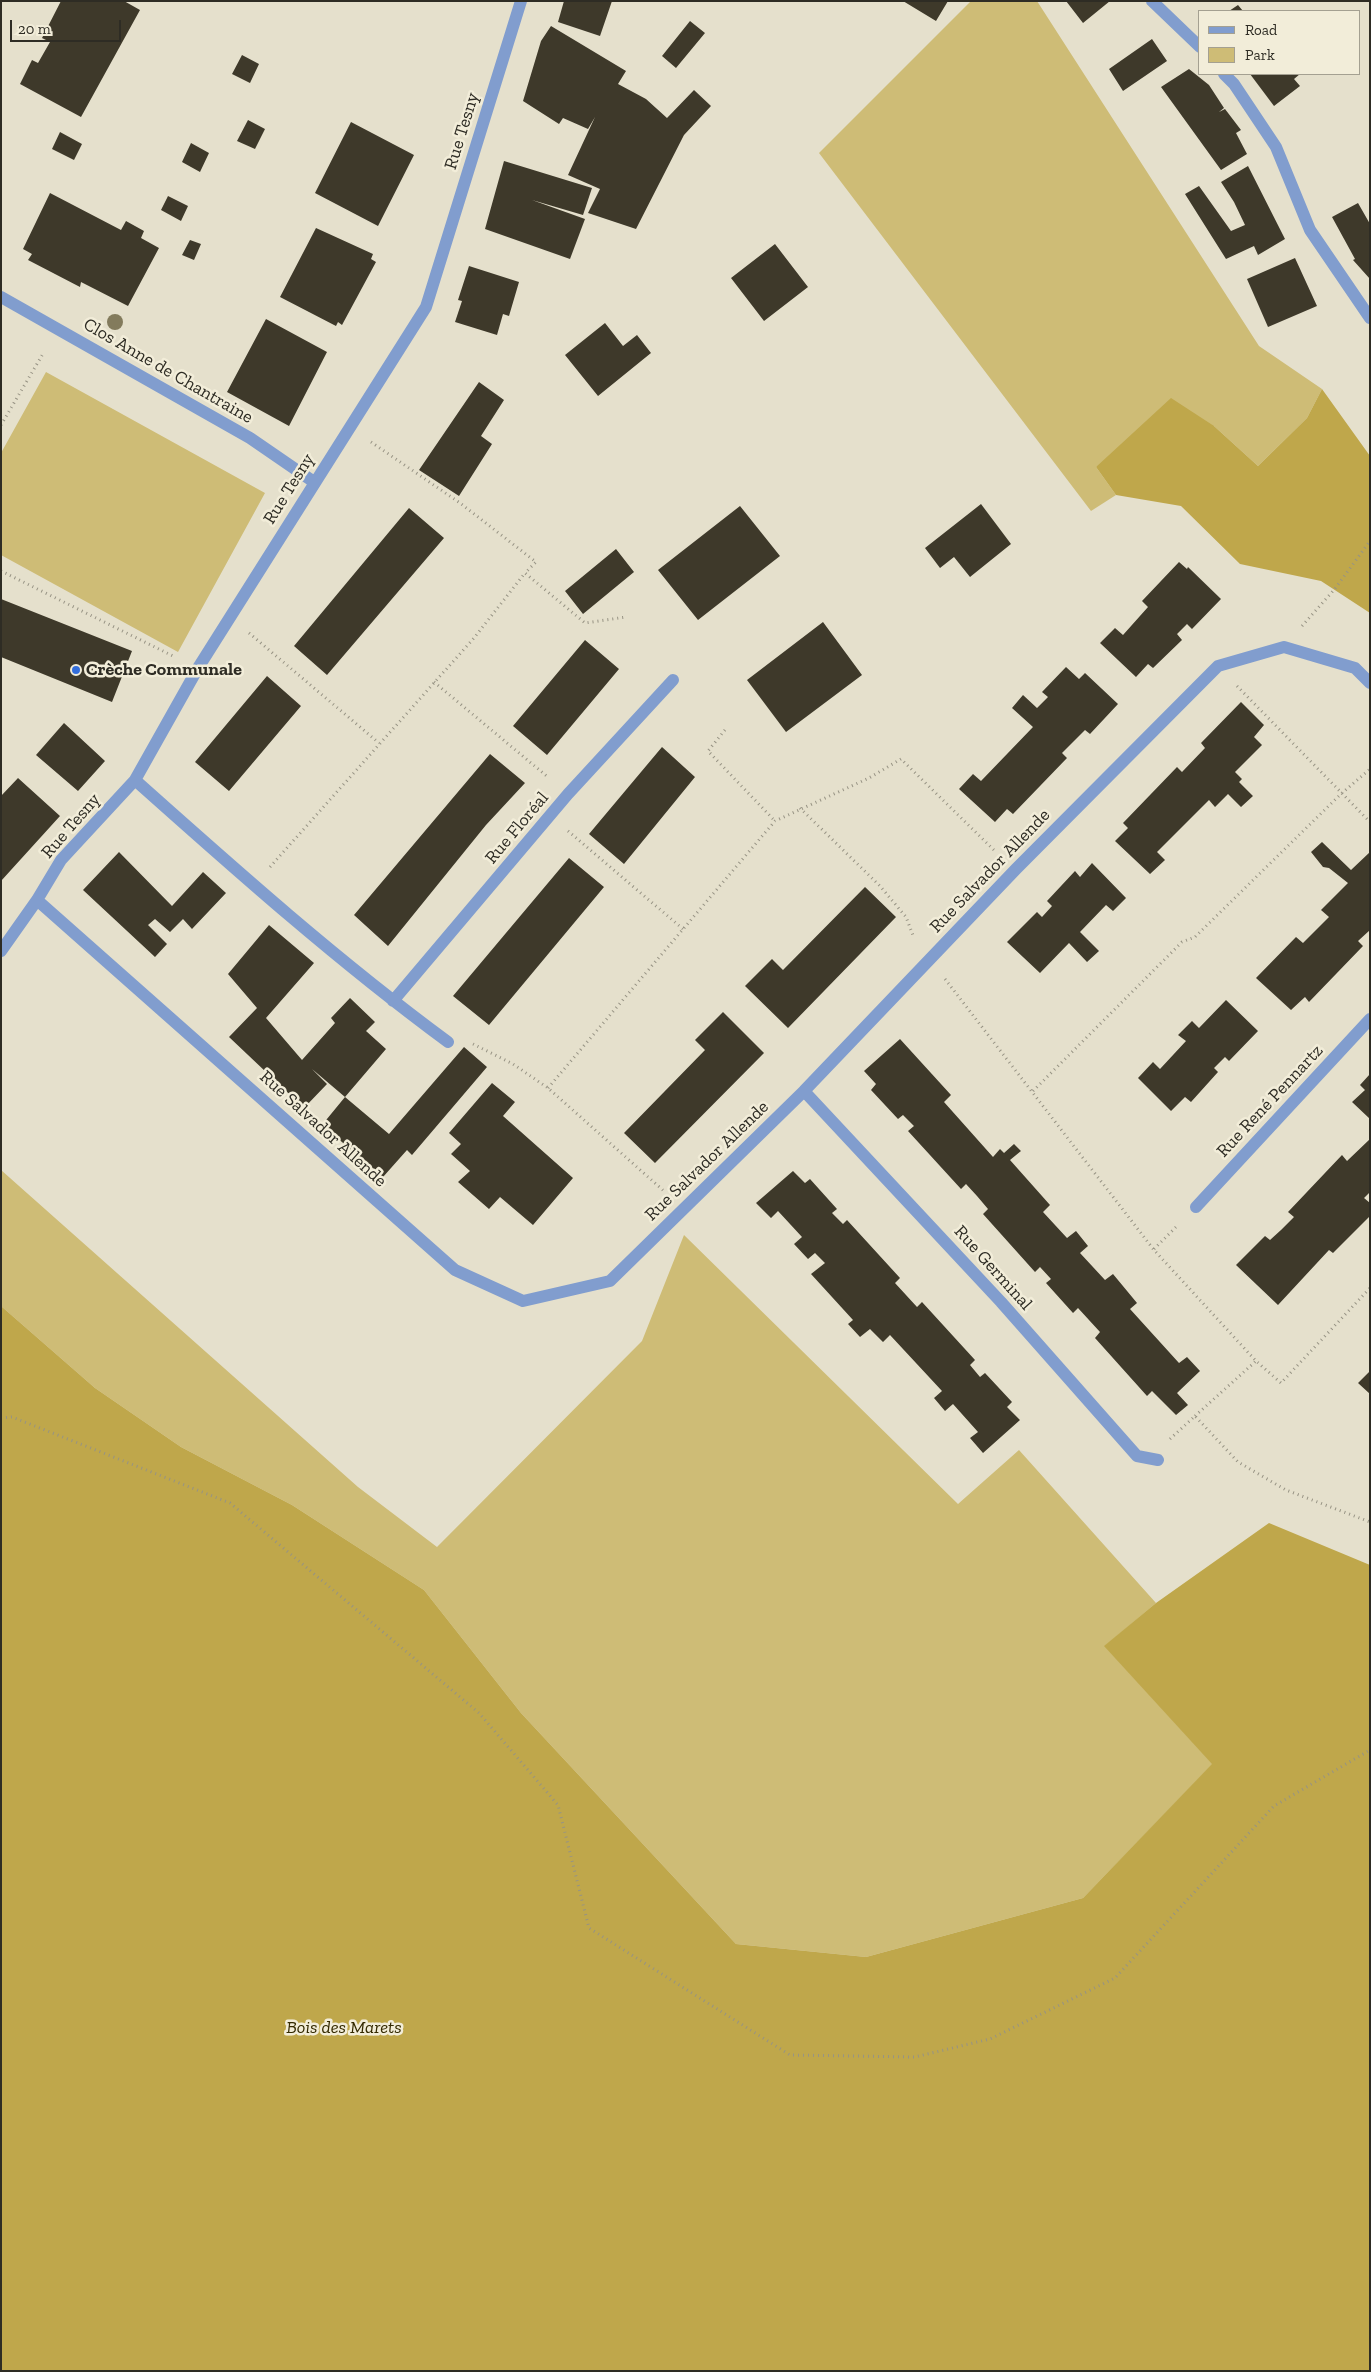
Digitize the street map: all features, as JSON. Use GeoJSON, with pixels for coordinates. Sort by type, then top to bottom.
{"type":"FeatureCollection","features":[{"type":"Feature","properties":{"kind":"street","name":"Rue Tesny"},"geometry":{"type":"LineString","coordinates":[[1,951],[37,900],[61,860],[135,780],[198,668],[426,307],[521,1]]}},
{"type":"Feature","properties":{"kind":"street"},"geometry":{"type":"LineString","coordinates":[[1152,1],[1198,45]]}},
{"type":"Feature","properties":{"kind":"street"},"geometry":{"type":"LineString","coordinates":[[1225,75],[1234,84],[1276,147],[1310,230],[1370,318]]}},
{"type":"Feature","properties":{"kind":"street","name":"Clos Anne de Chantraine"},"geometry":{"type":"LineString","coordinates":[[1,297],[250,438],[314,482]]}},
{"type":"Feature","properties":{"kind":"street"},"geometry":{"type":"LineString","coordinates":[[1284,646],[1355,668],[1370,683]]}},
{"type":"Feature","properties":{"kind":"street","name":"Rue Salvador Allende"},"geometry":{"type":"LineString","coordinates":[[37,900],[455,1270],[523,1300],[610,1281],[804,1091],[928,959],[1218,666],[1284,646]]}},
{"type":"Feature","properties":{"kind":"street","name":"Rue Floréal"},"geometry":{"type":"LineString","coordinates":[[392,1001],[568,794],[673,680]]}},
{"type":"Feature","properties":{"kind":"street"},"geometry":{"type":"LineString","coordinates":[[135,780],[253,886],[392,1001],[448,1042]]}},
{"type":"Feature","properties":{"kind":"street","name":"Rue René Pennartz"},"geometry":{"type":"LineString","coordinates":[[1196,1207],[1370,1020]]}},
{"type":"Feature","properties":{"kind":"street","name":"Rue Germinal"},"geometry":{"type":"LineString","coordinates":[[804,1091],[1001,1302],[1137,1456],[1158,1460]]}},
{"type":"Feature","properties":{"kind":"path"},"geometry":{"type":"LineString","coordinates":[[1,425],[57,328]]}},
{"type":"Feature","properties":{"kind":"path"},"geometry":{"type":"LineString","coordinates":[[253,886],[474,638],[536,562],[460,503],[350,427]]}},
{"type":"Feature","properties":{"kind":"path"},"geometry":{"type":"LineString","coordinates":[[1284,646],[1334,590],[1370,541]]}},
{"type":"Feature","properties":{"kind":"path"},"geometry":{"type":"LineString","coordinates":[[1,571],[198,668]]}},
{"type":"Feature","properties":{"kind":"path"},"geometry":{"type":"LineString","coordinates":[[526,573],[585,623],[626,617]]}},
{"type":"Feature","properties":{"kind":"path"},"geometry":{"type":"LineString","coordinates":[[229,618],[380,743]]}},
{"type":"Feature","properties":{"kind":"path"},"geometry":{"type":"LineString","coordinates":[[1218,666],[1370,822]]}},
{"type":"Feature","properties":{"kind":"path"},"geometry":{"type":"LineString","coordinates":[[434,682],[568,794]]}},
{"type":"Feature","properties":{"kind":"path"},"geometry":{"type":"LineString","coordinates":[[726,730],[708,750],[775,821]]}},
{"type":"Feature","properties":{"kind":"path"},"geometry":{"type":"LineString","coordinates":[[548,1088],[775,821],[869,778],[901,759],[1016,869]]}},
{"type":"Feature","properties":{"kind":"path"},"geometry":{"type":"LineString","coordinates":[[1033,1091],[1182,942],[1195,937],[1342,793],[1370,769]]}},
{"type":"Feature","properties":{"kind":"path"},"geometry":{"type":"LineString","coordinates":[[800,808],[885,892],[906,917],[913,937],[928,959],[961,997],[1154,1250],[1256,1361],[1281,1383],[1370,1288]]}},
{"type":"Feature","properties":{"kind":"path"},"geometry":{"type":"LineString","coordinates":[[551,816],[683,929]]}},
{"type":"Feature","properties":{"kind":"path"},"geometry":{"type":"LineString","coordinates":[[448,1042],[468,1041],[513,1064],[548,1088],[659,1187]]}},
{"type":"Feature","properties":{"kind":"path"},"geometry":{"type":"LineString","coordinates":[[1154,1250],[1196,1207]]}},
{"type":"Feature","properties":{"kind":"path"},"geometry":{"type":"LineString","coordinates":[[1158,1460],[1170,1439],[1256,1361]]}},
{"type":"Feature","properties":{"kind":"path"},"geometry":{"type":"LineString","coordinates":[[1196,1416],[1238,1462],[1286,1490],[1370,1522]]}},
{"type":"Feature","properties":{"kind":"path"},"geometry":{"type":"LineString","coordinates":[[1,1418],[12,1417],[230,1503],[479,1714],[558,1805],[589,1928],[790,2055],[915,2057],[990,2039],[1114,1978],[1274,1806],[1370,1750]]}},
{"type":"Feature","properties":{"kind":"green space"},"geometry":{"type":"Polygon","coordinates":[[[971,1],[1037,1],[1259,346],[1322,389],[1307,418],[1258,466],[1214,426],[1096,467],[1116,495],[1091,511],[819,153],[971,1]]]}},
{"type":"Feature","properties":{"kind":"green space"},"geometry":{"type":"Polygon","coordinates":[[[46,372],[265,493],[178,652],[1,555],[1,453],[46,372]]]}},
{"type":"Feature","properties":{"kind":"green space"},"geometry":{"type":"Polygon","coordinates":[[[1322,389],[1370,456],[1370,613],[1321,581],[1240,564],[1181,506],[1116,495],[1096,467],[1171,398],[1214,426],[1258,466],[1307,418],[1322,389]]]}},
{"type":"Feature","properties":{"kind":"green space"},"geometry":{"type":"Polygon","coordinates":[[[1,1170],[358,1487],[437,1547],[642,1341],[684,1235],[958,1504],[1019,1450],[1156,1603],[1105,1646],[1213,1764],[1083,1898],[866,1957],[736,1944],[521,1713],[424,1590],[292,1505],[181,1447],[95,1388],[1,1306],[1,1170]]]}},
{"type":"Feature","properties":{"kind":"green space","name":"Bois des Marets"},"geometry":{"type":"Polygon","coordinates":[[[1,1306],[95,1388],[181,1447],[292,1505],[424,1590],[521,1713],[736,1944],[866,1957],[1083,1898],[1212,1764],[1104,1646],[1156,1603],[1269,1523],[1370,1565],[1370,2371],[1,2371],[1,1306]]]}},
{"type":"Feature","properties":{"kind":"building"},"geometry":{"type":"Polygon","coordinates":[[[61,1],[124,1],[140,10],[81,117],[20,84],[32,60],[38,63],[50,42],[42,38],[61,1]]]}},
{"type":"Feature","properties":{"kind":"building"},"geometry":{"type":"Polygon","coordinates":[[[564,1],[612,1],[600,36],[558,22],[564,1]]]}},
{"type":"Feature","properties":{"kind":"building"},"geometry":{"type":"Polygon","coordinates":[[[903,1],[948,1],[936,21],[903,1]]]}},
{"type":"Feature","properties":{"kind":"building"},"geometry":{"type":"Polygon","coordinates":[[[1066,1],[1110,1],[1083,23],[1066,1]]]}},
{"type":"Feature","properties":{"kind":"building"},"geometry":{"type":"Polygon","coordinates":[[[1238,5],[1242,10],[1230,10],[1238,5]]]}},
{"type":"Feature","properties":{"kind":"building"},"geometry":{"type":"Polygon","coordinates":[[[690,21],[705,33],[676,68],[662,56],[690,21]]]}},
{"type":"Feature","properties":{"kind":"building"},"geometry":{"type":"Polygon","coordinates":[[[551,26],[626,71],[618,84],[646,99],[667,118],[694,90],[711,106],[684,135],[636,229],[588,213],[600,189],[568,175],[595,117],[588,129],[563,118],[559,124],[523,101],[541,41],[551,26]]]}},
{"type":"Feature","properties":{"kind":"building"},"geometry":{"type":"Polygon","coordinates":[[[1152,39],[1167,61],[1123,91],[1109,69],[1152,39]]]}},
{"type":"Feature","properties":{"kind":"building"},"geometry":{"type":"Polygon","coordinates":[[[242,55],[259,64],[250,83],[232,74],[242,55]]]}},
{"type":"Feature","properties":{"kind":"building"},"geometry":{"type":"Polygon","coordinates":[[[1189,69],[1209,85],[1224,108],[1219,112],[1225,109],[1241,130],[1236,133],[1247,154],[1221,170],[1161,87],[1189,69]]]}},
{"type":"Feature","properties":{"kind":"building"},"geometry":{"type":"Polygon","coordinates":[[[1251,75],[1299,75],[1294,79],[1300,86],[1274,106],[1251,75]]]}},
{"type":"Feature","properties":{"kind":"building"},"geometry":{"type":"Polygon","coordinates":[[[248,120],[265,129],[255,149],[237,141],[248,120]]]}},
{"type":"Feature","properties":{"kind":"building"},"geometry":{"type":"Polygon","coordinates":[[[351,122],[414,155],[378,226],[315,193],[351,122]]]}},
{"type":"Feature","properties":{"kind":"building"},"geometry":{"type":"Polygon","coordinates":[[[60,132],[82,144],[74,160],[52,149],[60,132]]]}},
{"type":"Feature","properties":{"kind":"building"},"geometry":{"type":"Polygon","coordinates":[[[191,143],[209,153],[200,172],[182,162],[191,143]]]}},
{"type":"Feature","properties":{"kind":"building"},"geometry":{"type":"Polygon","coordinates":[[[504,161],[592,188],[583,215],[532,200],[585,219],[570,259],[485,229],[504,161]]]}},
{"type":"Feature","properties":{"kind":"building"},"geometry":{"type":"Polygon","coordinates":[[[1248,166],[1285,239],[1258,255],[1254,246],[1226,259],[1185,194],[1199,186],[1231,231],[1245,225],[1234,202],[1221,182],[1248,166]]]}},
{"type":"Feature","properties":{"kind":"building"},"geometry":{"type":"Polygon","coordinates":[[[50,193],[121,230],[126,221],[144,231],[141,238],[159,248],[128,306],[81,282],[80,287],[28,260],[32,254],[23,249],[50,193]]]}},
{"type":"Feature","properties":{"kind":"building"},"geometry":{"type":"Polygon","coordinates":[[[168,196],[188,206],[181,221],[161,210],[168,196]]]}},
{"type":"Feature","properties":{"kind":"building"},"geometry":{"type":"Polygon","coordinates":[[[1358,203],[1370,224],[1370,279],[1353,260],[1355,259],[1332,217],[1358,203]]]}},
{"type":"Feature","properties":{"kind":"building"},"geometry":{"type":"Polygon","coordinates":[[[316,228],[373,254],[371,259],[376,262],[342,325],[338,322],[336,326],[280,297],[316,228]]]}},
{"type":"Feature","properties":{"kind":"building"},"geometry":{"type":"Polygon","coordinates":[[[190,240],[201,244],[194,260],[182,255],[190,240]]]}},
{"type":"Feature","properties":{"kind":"building"},"geometry":{"type":"Polygon","coordinates":[[[775,244],[808,287],[764,321],[731,278],[775,244]]]}},
{"type":"Feature","properties":{"kind":"building"},"geometry":{"type":"Polygon","coordinates":[[[1295,258],[1317,306],[1268,327],[1247,279],[1295,258]]]}},
{"type":"Feature","properties":{"kind":"building"},"geometry":{"type":"Polygon","coordinates":[[[469,266],[519,282],[509,316],[503,314],[497,335],[455,322],[462,301],[458,300],[469,266]]]}},
{"type":"Feature","properties":{"kind":"building"},"geometry":{"type":"Polygon","coordinates":[[[266,319],[327,352],[289,426],[227,392],[266,319]]]}},
{"type":"Feature","properties":{"kind":"building"},"geometry":{"type":"Polygon","coordinates":[[[605,323],[623,346],[637,335],[651,353],[598,396],[565,355],[605,323]]]}},
{"type":"Feature","properties":{"kind":"building"},"geometry":{"type":"Polygon","coordinates":[[[479,382],[504,400],[481,436],[492,444],[459,496],[419,470],[479,382]]]}},
{"type":"Feature","properties":{"kind":"building"},"geometry":{"type":"Polygon","coordinates":[[[981,504],[1011,544],[970,577],[954,557],[940,568],[925,548],[981,504]]]}},
{"type":"Feature","properties":{"kind":"building"},"geometry":{"type":"Polygon","coordinates":[[[740,506],[780,556],[698,620],[658,570],[740,506]]]}},
{"type":"Feature","properties":{"kind":"building"},"geometry":{"type":"Polygon","coordinates":[[[409,508],[444,538],[327,675],[294,646],[409,508]]]}},
{"type":"Feature","properties":{"kind":"building"},"geometry":{"type":"Polygon","coordinates":[[[616,549],[634,572],[583,614],[565,591],[616,549]]]}},
{"type":"Feature","properties":{"kind":"building"},"geometry":{"type":"Polygon","coordinates":[[[1179,562],[1187,569],[1188,567],[1221,599],[1192,629],[1187,624],[1177,634],[1182,640],[1153,668],[1148,664],[1136,677],[1100,643],[1115,628],[1123,635],[1148,607],[1142,601],[1179,562]]]}},
{"type":"Feature","properties":{"kind":"building"},"geometry":{"type":"Polygon","coordinates":[[[1,599],[132,651],[112,702],[1,657],[1,599]]]}},
{"type":"Feature","properties":{"kind":"building"},"geometry":{"type":"Polygon","coordinates":[[[823,622],[862,675],[786,732],[747,680],[823,622]]]}},
{"type":"Feature","properties":{"kind":"building"},"geometry":{"type":"Polygon","coordinates":[[[585,640],[619,669],[547,755],[513,726],[585,640]]]}},
{"type":"Feature","properties":{"kind":"building"},"geometry":{"type":"Polygon","coordinates":[[[1066,667],[1079,679],[1085,673],[1118,704],[1090,734],[1085,730],[1062,753],[1067,758],[1013,814],[1007,809],[995,822],[959,789],[973,774],[981,781],[1033,727],[1012,708],[1023,695],[1037,708],[1048,697],[1042,692],[1066,667]]]}},
{"type":"Feature","properties":{"kind":"building"},"geometry":{"type":"Polygon","coordinates":[[[267,676],[301,706],[229,791],[195,762],[267,676]]]}},
{"type":"Feature","properties":{"kind":"building"},"geometry":{"type":"Polygon","coordinates":[[[1241,702],[1264,725],[1254,737],[1262,745],[1235,772],[1242,779],[1239,782],[1253,796],[1241,807],[1228,794],[1215,807],[1209,800],[1157,852],[1165,860],[1150,874],[1115,841],[1128,828],[1123,823],[1177,767],[1182,772],[1205,748],[1201,743],[1241,702]]]}},
{"type":"Feature","properties":{"kind":"building"},"geometry":{"type":"Polygon","coordinates":[[[64,723],[105,761],[78,791],[36,755],[64,723]]]}},
{"type":"Feature","properties":{"kind":"building"},"geometry":{"type":"Polygon","coordinates":[[[662,747],[695,777],[624,864],[589,834],[662,747]]]}},
{"type":"Feature","properties":{"kind":"building"},"geometry":{"type":"Polygon","coordinates":[[[490,754],[525,783],[486,825],[388,946],[354,915],[490,754]]]}},
{"type":"Feature","properties":{"kind":"building"},"geometry":{"type":"Polygon","coordinates":[[[18,778],[60,816],[1,881],[1,796],[18,778]]]}},
{"type":"Feature","properties":{"kind":"building"},"geometry":{"type":"Polygon","coordinates":[[[1322,842],[1351,870],[1370,852],[1370,930],[1358,941],[1363,946],[1309,1002],[1305,997],[1291,1010],[1256,978],[1296,937],[1303,943],[1329,917],[1321,910],[1348,883],[1329,868],[1323,867],[1311,852],[1322,842]]]}},
{"type":"Feature","properties":{"kind":"building"},"geometry":{"type":"Polygon","coordinates":[[[119,852],[172,906],[203,872],[226,893],[192,929],[183,919],[170,932],[155,919],[148,925],[167,944],[155,957],[83,890],[119,852]]]}},
{"type":"Feature","properties":{"kind":"building"},"geometry":{"type":"Polygon","coordinates":[[[569,858],[604,887],[489,1025],[453,996],[569,858]]]}},
{"type":"Feature","properties":{"kind":"building"},"geometry":{"type":"Polygon","coordinates":[[[1092,863],[1126,898],[1113,911],[1106,905],[1080,932],[1099,951],[1087,962],[1069,943],[1040,973],[1007,942],[1037,912],[1042,917],[1052,906],[1047,901],[1075,871],[1080,877],[1092,863]]]}},
{"type":"Feature","properties":{"kind":"building"},"geometry":{"type":"Polygon","coordinates":[[[865,887],[896,917],[788,1028],[745,986],[772,959],[783,970],[865,887]]]}},
{"type":"Feature","properties":{"kind":"building"},"geometry":{"type":"Polygon","coordinates":[[[269,925],[314,963],[266,1018],[302,1060],[335,1023],[331,1018],[350,998],[375,1022],[366,1031],[386,1049],[345,1097],[312,1069],[327,1084],[304,1108],[229,1037],[257,1008],[228,974],[269,925]]]}},
{"type":"Feature","properties":{"kind":"building"},"geometry":{"type":"Polygon","coordinates":[[[1226,1000],[1258,1031],[1229,1061],[1225,1057],[1214,1068],[1218,1072],[1191,1102],[1185,1097],[1171,1111],[1138,1078],[1153,1062],[1160,1069],[1186,1041],[1178,1035],[1192,1021],[1199,1028],[1226,1000]]]}},
{"type":"Feature","properties":{"kind":"building"},"geometry":{"type":"Polygon","coordinates":[[[723,1012],[764,1053],[655,1163],[624,1133],[705,1050],[695,1040],[723,1012]]]}},
{"type":"Feature","properties":{"kind":"building"},"geometry":{"type":"Polygon","coordinates":[[[900,1039],[951,1095],[944,1102],[993,1157],[1000,1149],[1004,1153],[1014,1144],[1021,1151],[1010,1160],[1050,1205],[1043,1212],[1067,1238],[1076,1231],[1088,1246],[1080,1253],[1105,1280],[1113,1274],[1137,1303],[1130,1309],[1179,1363],[1187,1357],[1200,1371],[1177,1393],[1188,1405],[1176,1415],[1152,1391],[1147,1396],[1095,1338],[1100,1332],[1078,1308],[1073,1313],[1046,1283],[1051,1279],[1040,1267],[1035,1272],[983,1214],[988,1209],[977,1196],[966,1184],[961,1189],[908,1131],[914,1126],[903,1115],[898,1119],[871,1090],[876,1084],[864,1071],[900,1039]]]}},
{"type":"Feature","properties":{"kind":"building"},"geometry":{"type":"Polygon","coordinates":[[[464,1047],[487,1067],[412,1155],[407,1150],[383,1177],[322,1125],[345,1097],[389,1134],[464,1047]]]}},
{"type":"Feature","properties":{"kind":"building"},"geometry":{"type":"Polygon","coordinates":[[[1370,1074],[1370,1119],[1352,1102],[1365,1090],[1360,1085],[1370,1074]]]}},
{"type":"Feature","properties":{"kind":"building"},"geometry":{"type":"Polygon","coordinates":[[[492,1083],[515,1102],[503,1116],[573,1178],[533,1225],[500,1197],[489,1209],[458,1182],[470,1171],[451,1154],[461,1144],[449,1133],[492,1083]]]}},
{"type":"Feature","properties":{"kind":"building"},"geometry":{"type":"Polygon","coordinates":[[[1370,1139],[1370,1192],[1364,1198],[1370,1203],[1370,1216],[1333,1253],[1329,1250],[1278,1305],[1236,1265],[1265,1236],[1270,1240],[1294,1217],[1288,1212],[1342,1155],[1347,1161],[1370,1139]]]}},
{"type":"Feature","properties":{"kind":"building"},"geometry":{"type":"Polygon","coordinates":[[[793,1171],[805,1183],[810,1179],[837,1209],[832,1213],[843,1224],[847,1220],[900,1278],[895,1283],[917,1307],[922,1302],[975,1360],[970,1365],[980,1377],[985,1373],[1012,1402],[1007,1407],[1020,1420],[983,1453],[970,1438],[978,1432],[953,1404],[945,1411],[934,1398],[942,1391],[890,1335],[883,1342],[870,1329],[860,1337],[848,1324],[853,1320],[811,1274],[825,1263],[815,1253],[808,1259],[794,1244],[802,1237],[778,1211],[771,1218],[756,1203],[793,1171]]]}},
{"type":"Feature","properties":{"kind":"building"},"geometry":{"type":"Polygon","coordinates":[[[1370,1371],[1370,1394],[1358,1383],[1370,1371]]]}},
{"type":"Feature","properties":{"kind":"place","name":"Crèche Communale"},"geometry":{"type":"Point","coordinates":[76,670]}}]}
